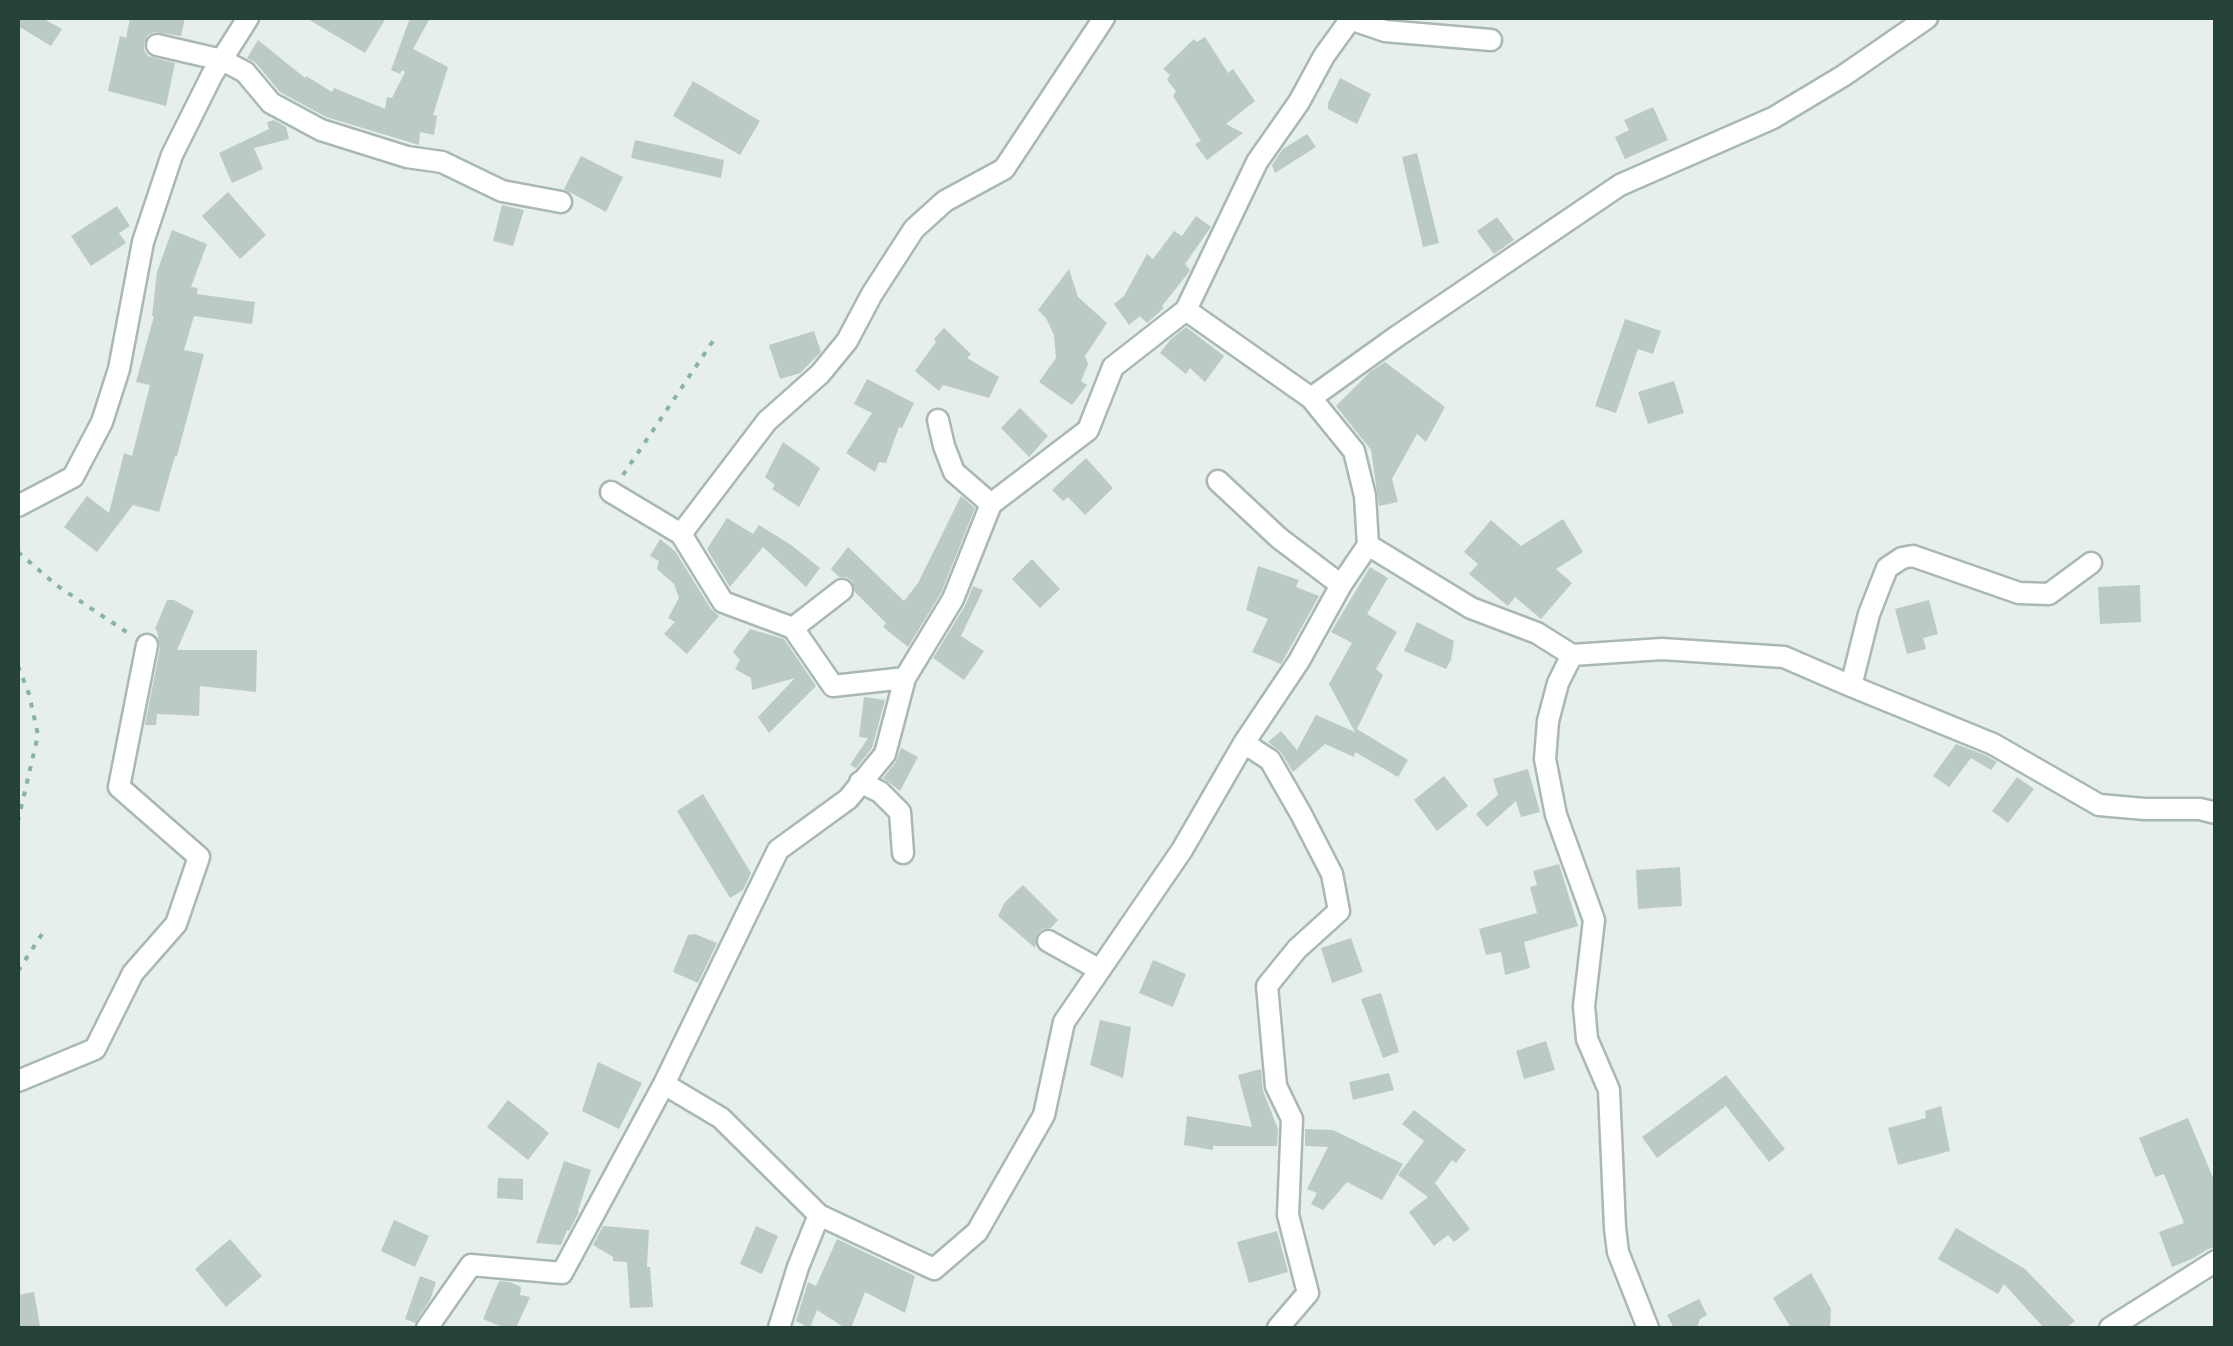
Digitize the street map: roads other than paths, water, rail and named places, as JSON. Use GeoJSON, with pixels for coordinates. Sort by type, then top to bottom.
{"type":"FeatureCollection","features":[{"type":"Feature","properties":{"kind":"street"},"geometry":{"type":"LineString","coordinates":[[18,506],[74,478],[102,422],[119,369],[143,242],[172,154],[248,18]]}},
{"type":"Feature","properties":{"kind":"street"},"geometry":{"type":"LineString","coordinates":[[680,534],[766,421],[820,374],[848,340],[914,229],[945,201],[1004,169],[1104,18]]}},
{"type":"Feature","properties":{"kind":"street"},"geometry":{"type":"LineString","coordinates":[[427,1328],[471,1266],[562,1273],[664,1084],[778,850],[848,798],[884,754],[906,678],[953,599],[992,504],[1088,430],[1112,366],[1186,310],[1257,162],[1299,102],[1348,18],[1385,31],[1491,40]]}},
{"type":"Feature","properties":{"kind":"street"},"geometry":{"type":"LineString","coordinates":[[1311,398],[1620,185],[1773,118],[1927,18]]}},
{"type":"Feature","properties":{"kind":"street"},"geometry":{"type":"LineString","coordinates":[[157,45],[222,60],[245,72],[271,103],[321,130],[407,157],[442,162],[502,191],[561,202]]}},
{"type":"Feature","properties":{"kind":"street"},"geometry":{"type":"LineString","coordinates":[[664,1084],[721,1118],[820,1215],[934,1268],[978,1232],[1044,1114],[1064,1022],[1182,850],[1368,545],[1365,496],[1354,452],[1311,398],[1186,310]]}},
{"type":"Feature","properties":{"kind":"street"},"geometry":{"type":"LineString","coordinates":[[938,420],[954,472],[992,504]]}},
{"type":"Feature","properties":{"kind":"street"},"geometry":{"type":"LineString","coordinates":[[1218,481],[1279,538],[1341,584]]}},
{"type":"Feature","properties":{"kind":"street"},"geometry":{"type":"LineString","coordinates":[[611,492],[680,534],[723,602],[792,628],[833,686],[906,678]]}},
{"type":"Feature","properties":{"kind":"street"},"geometry":{"type":"LineString","coordinates":[[1368,545],[1470,608],[1537,633],[1572,655],[1662,649],[1784,657],[1993,744],[2099,805],[2216,813]]}},
{"type":"Feature","properties":{"kind":"street"},"geometry":{"type":"LineString","coordinates":[[1851,686],[1869,614],[1887,568],[1902,558],[1913,556],[2019,593],[2049,594],[2090,563]]}},
{"type":"Feature","properties":{"kind":"street"},"geometry":{"type":"LineString","coordinates":[[792,628],[842,590]]}},
{"type":"Feature","properties":{"kind":"street"},"geometry":{"type":"LineString","coordinates":[[18,1081],[95,1049],[133,973],[176,924],[199,857],[119,787],[147,645]]}},
{"type":"Feature","properties":{"kind":"street"},"geometry":{"type":"LineString","coordinates":[[1572,655],[1558,683],[1548,720],[1545,759],[1556,815],[1594,920],[1584,1006],[1587,1039],[1609,1090],[1618,1252],[1648,1328]]}},
{"type":"Feature","properties":{"kind":"street"},"geometry":{"type":"LineString","coordinates":[[1244,743],[1270,760],[1301,814],[1332,874],[1339,911],[1297,949],[1267,986],[1276,1086],[1292,1119],[1288,1215],[1308,1293],[1278,1328]]}},
{"type":"Feature","properties":{"kind":"street"},"geometry":{"type":"LineString","coordinates":[[860,782],[880,792],[900,812],[903,853]]}},
{"type":"Feature","properties":{"kind":"street"},"geometry":{"type":"LineString","coordinates":[[1048,940],[1100,970]]}},
{"type":"Feature","properties":{"kind":"street"},"geometry":{"type":"LineString","coordinates":[[779,1328],[820,1215]]}},
{"type":"Feature","properties":{"kind":"street"},"geometry":{"type":"LineString","coordinates":[[2110,1328],[2216,1261]]}}]}
